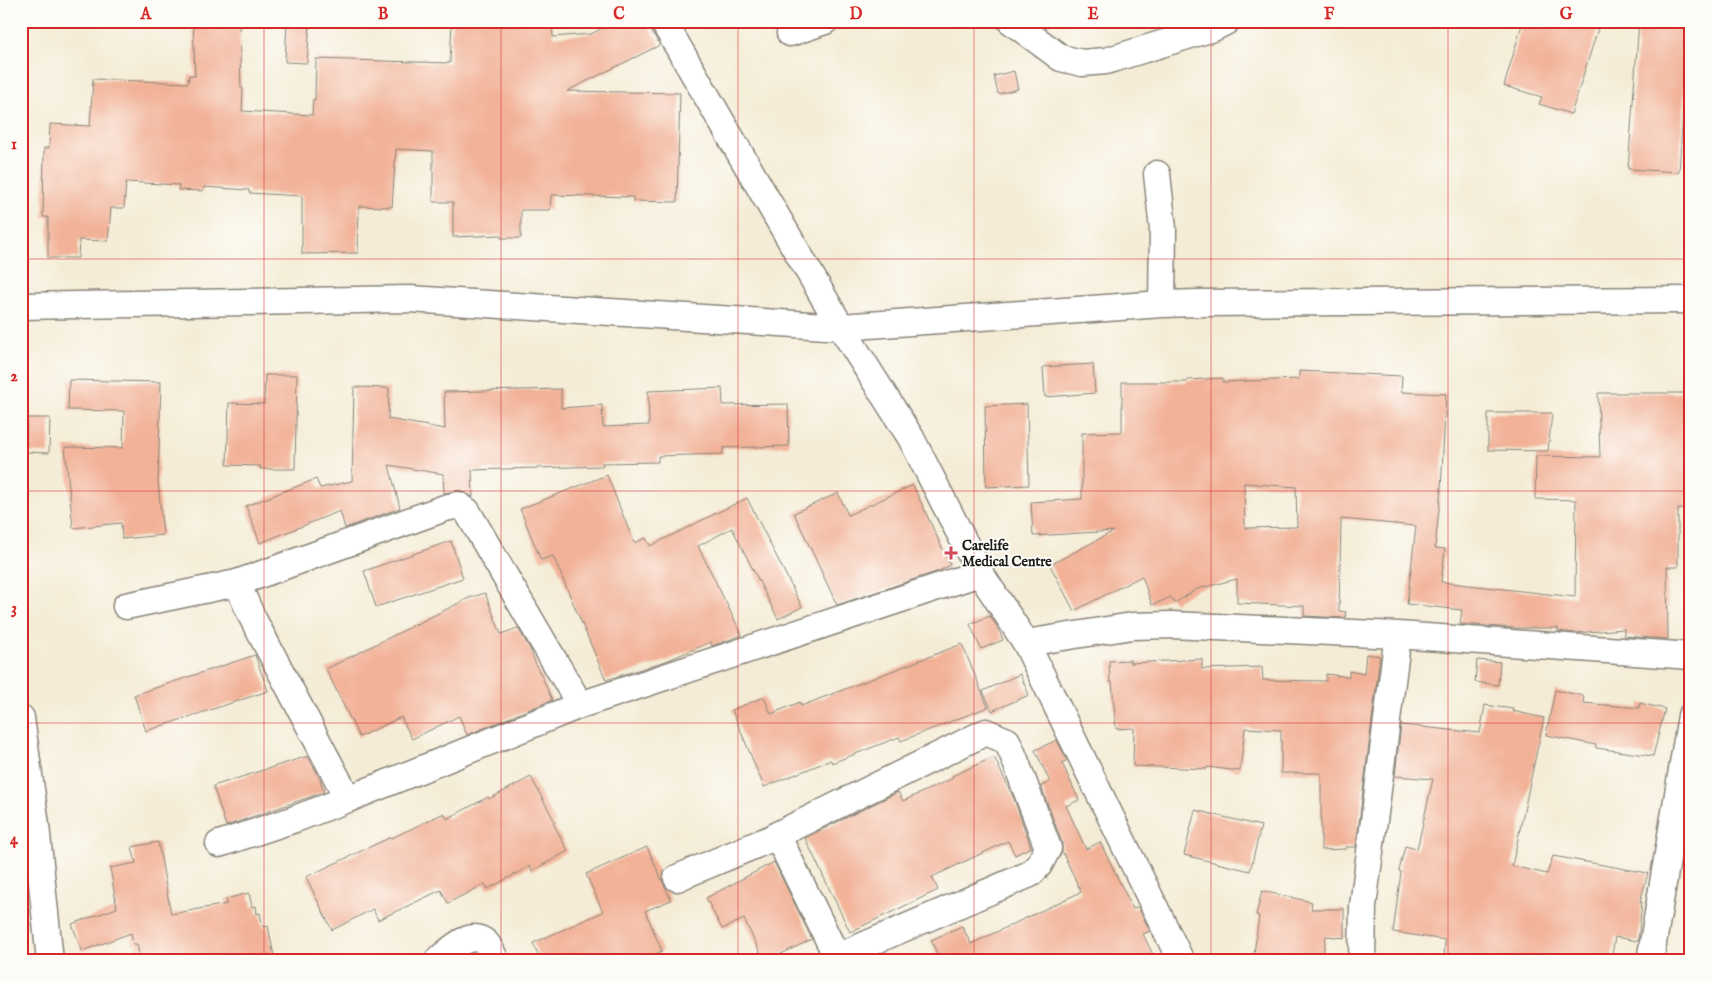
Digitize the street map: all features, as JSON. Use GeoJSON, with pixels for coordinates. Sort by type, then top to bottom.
{"type":"FeatureCollection","features":[{"type":"Feature","properties":{"kind":"street"},"geometry":{"type":"LineString","coordinates":[[663,21],[841,327],[910,438],[980,573],[1026,643],[1181,961]]}},
{"type":"Feature","properties":{"kind":"street"},"geometry":{"type":"LineString","coordinates":[[790,33],[825,21]]}},
{"type":"Feature","properties":{"kind":"street"},"geometry":{"type":"LineString","coordinates":[[1011,21],[1061,58],[1082,63],[1106,61],[1213,28],[1227,21]]}},
{"type":"Feature","properties":{"kind":"street"},"geometry":{"type":"LineString","coordinates":[[1156,174],[1163,229],[1162,304]]}},
{"type":"Feature","properties":{"kind":"street"},"geometry":{"type":"LineString","coordinates":[[21,306],[410,299],[841,327],[1162,304],[1691,300]]}},
{"type":"Feature","properties":{"kind":"street"},"geometry":{"type":"LineString","coordinates":[[126,606],[237,583],[458,505],[467,511],[580,705]]}},
{"type":"Feature","properties":{"kind":"street"},"geometry":{"type":"LineString","coordinates":[[219,844],[295,819],[370,791],[580,705],[980,573]]}},
{"type":"Feature","properties":{"kind":"street"},"geometry":{"type":"LineString","coordinates":[[237,583],[252,617],[348,799]]}},
{"type":"Feature","properties":{"kind":"street"},"geometry":{"type":"LineString","coordinates":[[1026,643],[1132,626],[1170,625],[1398,635],[1691,656]]}},
{"type":"Feature","properties":{"kind":"street"},"geometry":{"type":"LineString","coordinates":[[1362,961],[1363,906],[1398,635]]}},
{"type":"Feature","properties":{"kind":"street"},"geometry":{"type":"LineString","coordinates":[[1650,961],[1691,716]]}},
{"type":"Feature","properties":{"kind":"street"},"geometry":{"type":"LineString","coordinates":[[21,718],[36,825],[50,961]]}},
{"type":"Feature","properties":{"kind":"street"},"geometry":{"type":"LineString","coordinates":[[677,878],[777,836],[986,732],[1006,741],[1014,757],[1048,848],[1039,865],[1030,874],[835,960],[777,836]]}},
{"type":"Feature","properties":{"kind":"street"},"geometry":{"type":"LineString","coordinates":[[437,961],[467,938],[478,938],[487,944],[496,961]]}},
{"type":"Feature","properties":{"kind":"building"},"geometry":{"type":"Polygon","coordinates":[[[193,21],[239,21],[241,88],[243,88],[242,111],[312,115],[313,99],[315,100],[316,59],[450,63],[452,21],[552,21],[553,37],[591,34],[616,21],[648,21],[650,29],[660,45],[567,91],[680,93],[677,202],[633,201],[633,197],[551,195],[550,210],[521,210],[521,238],[501,238],[501,235],[453,237],[453,202],[433,202],[433,151],[396,149],[392,207],[359,206],[358,253],[302,254],[302,196],[249,193],[249,190],[204,187],[203,191],[178,190],[179,185],[126,182],[124,208],[111,208],[108,241],[79,240],[78,258],[48,258],[48,217],[43,217],[44,148],[49,148],[50,124],[90,126],[93,79],[188,83],[189,75],[195,76],[193,21]]]}},
{"type":"Feature","properties":{"kind":"building"},"geometry":{"type":"Polygon","coordinates":[[[287,21],[310,21],[307,63],[285,62],[287,21]]]}},
{"type":"Feature","properties":{"kind":"building"},"geometry":{"type":"Polygon","coordinates":[[[1523,21],[1574,21],[1598,29],[1571,114],[1539,104],[1542,97],[1504,86],[1523,21]]]}},
{"type":"Feature","properties":{"kind":"building"},"geometry":{"type":"Polygon","coordinates":[[[1639,21],[1689,24],[1679,172],[1628,169],[1639,21]]]}},
{"type":"Feature","properties":{"kind":"building"},"geometry":{"type":"Polygon","coordinates":[[[1014,71],[1018,89],[998,94],[994,76],[1014,71]]]}},
{"type":"Feature","properties":{"kind":"building"},"geometry":{"type":"Polygon","coordinates":[[[1093,364],[1095,393],[1045,397],[1043,367],[1093,364]]]}},
{"type":"Feature","properties":{"kind":"building"},"geometry":{"type":"Polygon","coordinates":[[[1299,371],[1402,376],[1401,392],[1446,394],[1441,489],[1435,548],[1445,549],[1441,582],[1575,597],[1576,500],[1535,499],[1536,456],[1600,457],[1598,393],[1691,393],[1691,460],[1685,509],[1678,509],[1678,567],[1667,567],[1668,639],[1624,636],[1624,629],[1575,633],[1558,631],[1558,628],[1514,628],[1460,624],[1462,610],[1407,604],[1416,526],[1341,519],[1339,611],[1346,612],[1345,618],[1304,616],[1304,606],[1237,603],[1237,579],[1197,589],[1175,603],[1171,597],[1152,605],[1142,576],[1074,611],[1050,565],[1114,531],[1033,536],[1031,502],[1082,499],[1082,433],[1122,432],[1122,382],[1187,382],[1187,380],[1223,378],[1223,382],[1299,379],[1299,371]],[[1244,483],[1245,528],[1297,527],[1296,487],[1244,483]]]}},
{"type":"Feature","properties":{"kind":"building"},"geometry":{"type":"Polygon","coordinates":[[[265,375],[297,375],[295,469],[260,469],[261,466],[227,465],[229,403],[264,404],[265,375]]]}},
{"type":"Feature","properties":{"kind":"building"},"geometry":{"type":"Polygon","coordinates":[[[69,380],[161,382],[158,482],[163,535],[122,539],[121,523],[73,528],[65,447],[123,448],[124,411],[68,410],[69,380]]]}},
{"type":"Feature","properties":{"kind":"building"},"geometry":{"type":"Polygon","coordinates":[[[354,387],[389,388],[388,419],[445,429],[444,392],[561,389],[561,408],[602,405],[603,427],[649,425],[648,391],[722,388],[723,405],[788,404],[789,446],[723,448],[723,454],[658,456],[658,462],[602,463],[603,466],[472,470],[473,497],[460,490],[444,493],[443,474],[389,465],[400,508],[345,528],[340,511],[260,543],[246,506],[316,479],[320,488],[352,481],[354,387]]]}},
{"type":"Feature","properties":{"kind":"building"},"geometry":{"type":"Polygon","coordinates":[[[1027,404],[1029,485],[986,487],[985,406],[1027,404]]]}},
{"type":"Feature","properties":{"kind":"building"},"geometry":{"type":"Polygon","coordinates":[[[1488,413],[1552,413],[1548,451],[1488,450],[1488,413]]]}},
{"type":"Feature","properties":{"kind":"building"},"geometry":{"type":"Polygon","coordinates":[[[27,418],[50,418],[49,453],[26,452],[27,418]]]}},
{"type":"Feature","properties":{"kind":"building"},"geometry":{"type":"Polygon","coordinates":[[[607,475],[634,543],[646,538],[650,546],[747,498],[802,607],[778,619],[732,528],[698,546],[742,635],[712,646],[711,642],[666,661],[606,680],[553,556],[541,560],[520,509],[607,475]]]}},
{"type":"Feature","properties":{"kind":"building"},"geometry":{"type":"Polygon","coordinates":[[[913,485],[950,565],[939,571],[837,605],[794,513],[838,493],[848,515],[913,485]]]}},
{"type":"Feature","properties":{"kind":"building"},"geometry":{"type":"Polygon","coordinates":[[[451,541],[463,578],[376,607],[364,571],[451,541]]]}},
{"type":"Feature","properties":{"kind":"building"},"geometry":{"type":"Polygon","coordinates":[[[485,593],[501,634],[518,628],[530,649],[552,700],[467,735],[459,716],[412,739],[401,717],[359,737],[326,669],[469,598],[485,593]]]}},
{"type":"Feature","properties":{"kind":"building"},"geometry":{"type":"Polygon","coordinates":[[[990,616],[1003,640],[981,649],[970,624],[990,616]]]}},
{"type":"Feature","properties":{"kind":"building"},"geometry":{"type":"Polygon","coordinates":[[[962,644],[988,707],[901,741],[899,737],[832,763],[831,760],[764,787],[732,710],[764,697],[771,714],[800,702],[801,706],[962,644]]]}},
{"type":"Feature","properties":{"kind":"building"},"geometry":{"type":"Polygon","coordinates":[[[1366,654],[1380,656],[1356,847],[1321,850],[1321,773],[1281,773],[1281,730],[1245,728],[1240,771],[1207,767],[1207,769],[1133,766],[1134,728],[1116,729],[1109,661],[1130,660],[1130,663],[1202,659],[1202,669],[1262,667],[1263,680],[1326,681],[1326,674],[1349,677],[1349,671],[1364,674],[1366,654]]]}},
{"type":"Feature","properties":{"kind":"building"},"geometry":{"type":"Polygon","coordinates":[[[255,655],[268,691],[146,731],[134,695],[255,655]]]}},
{"type":"Feature","properties":{"kind":"building"},"geometry":{"type":"Polygon","coordinates":[[[1477,660],[1500,662],[1498,685],[1475,682],[1477,660]]]}},
{"type":"Feature","properties":{"kind":"building"},"geometry":{"type":"Polygon","coordinates":[[[1020,674],[1029,695],[992,711],[983,691],[1020,674]]]}},
{"type":"Feature","properties":{"kind":"building"},"geometry":{"type":"Polygon","coordinates":[[[1555,690],[1584,696],[1583,703],[1639,708],[1640,703],[1665,709],[1653,756],[1596,748],[1596,745],[1546,735],[1555,690]]]}},
{"type":"Feature","properties":{"kind":"building"},"geometry":{"type":"Polygon","coordinates":[[[1485,705],[1513,709],[1512,711],[1544,718],[1512,866],[1547,874],[1553,856],[1648,873],[1640,902],[1642,902],[1638,941],[1615,937],[1611,961],[1444,961],[1445,940],[1393,932],[1401,872],[1399,871],[1405,846],[1417,849],[1433,779],[1395,776],[1401,725],[1480,733],[1485,705]]]}},
{"type":"Feature","properties":{"kind":"building"},"geometry":{"type":"Polygon","coordinates":[[[1057,740],[1067,760],[1062,763],[1079,800],[1066,806],[1086,849],[1100,842],[1133,909],[1138,907],[1150,931],[1143,934],[1156,961],[934,961],[939,958],[931,940],[962,926],[971,944],[1081,892],[1062,851],[1062,843],[1041,786],[1050,782],[1035,750],[1057,740]]]}},
{"type":"Feature","properties":{"kind":"building"},"geometry":{"type":"Polygon","coordinates":[[[308,756],[320,779],[324,792],[226,826],[213,786],[308,756]]]}},
{"type":"Feature","properties":{"kind":"building"},"geometry":{"type":"Polygon","coordinates":[[[994,757],[1014,799],[1031,847],[1015,855],[1008,841],[932,877],[938,890],[850,932],[805,838],[898,792],[903,801],[994,757]]]}},
{"type":"Feature","properties":{"kind":"building"},"geometry":{"type":"Polygon","coordinates":[[[531,777],[568,851],[532,871],[530,866],[488,889],[485,884],[448,903],[441,890],[378,920],[373,909],[332,930],[306,877],[444,813],[447,819],[531,777]]]}},
{"type":"Feature","properties":{"kind":"building"},"geometry":{"type":"Polygon","coordinates":[[[1195,810],[1261,826],[1250,871],[1184,855],[1195,810]]]}},
{"type":"Feature","properties":{"kind":"building"},"geometry":{"type":"Polygon","coordinates":[[[158,842],[171,914],[227,904],[226,899],[249,893],[252,907],[256,906],[257,914],[260,913],[263,927],[268,926],[275,961],[140,961],[137,944],[133,944],[131,933],[82,951],[72,924],[117,908],[110,868],[136,863],[132,847],[158,842]]]}},
{"type":"Feature","properties":{"kind":"building"},"geometry":{"type":"Polygon","coordinates":[[[647,847],[671,900],[645,911],[662,951],[640,961],[541,961],[533,943],[603,912],[586,874],[647,847]]]}},
{"type":"Feature","properties":{"kind":"building"},"geometry":{"type":"Polygon","coordinates":[[[774,862],[812,939],[764,961],[744,919],[722,929],[706,898],[774,862]]]}},
{"type":"Feature","properties":{"kind":"building"},"geometry":{"type":"Polygon","coordinates":[[[1262,891],[1312,902],[1311,909],[1344,909],[1344,938],[1326,936],[1322,961],[1253,961],[1259,916],[1256,915],[1262,891]]]}},
{"type":"Feature","properties":{"kind":"place","name":"Carelife Medical Centre"},"geometry":{"type":"Point","coordinates":[951,553]}}]}
